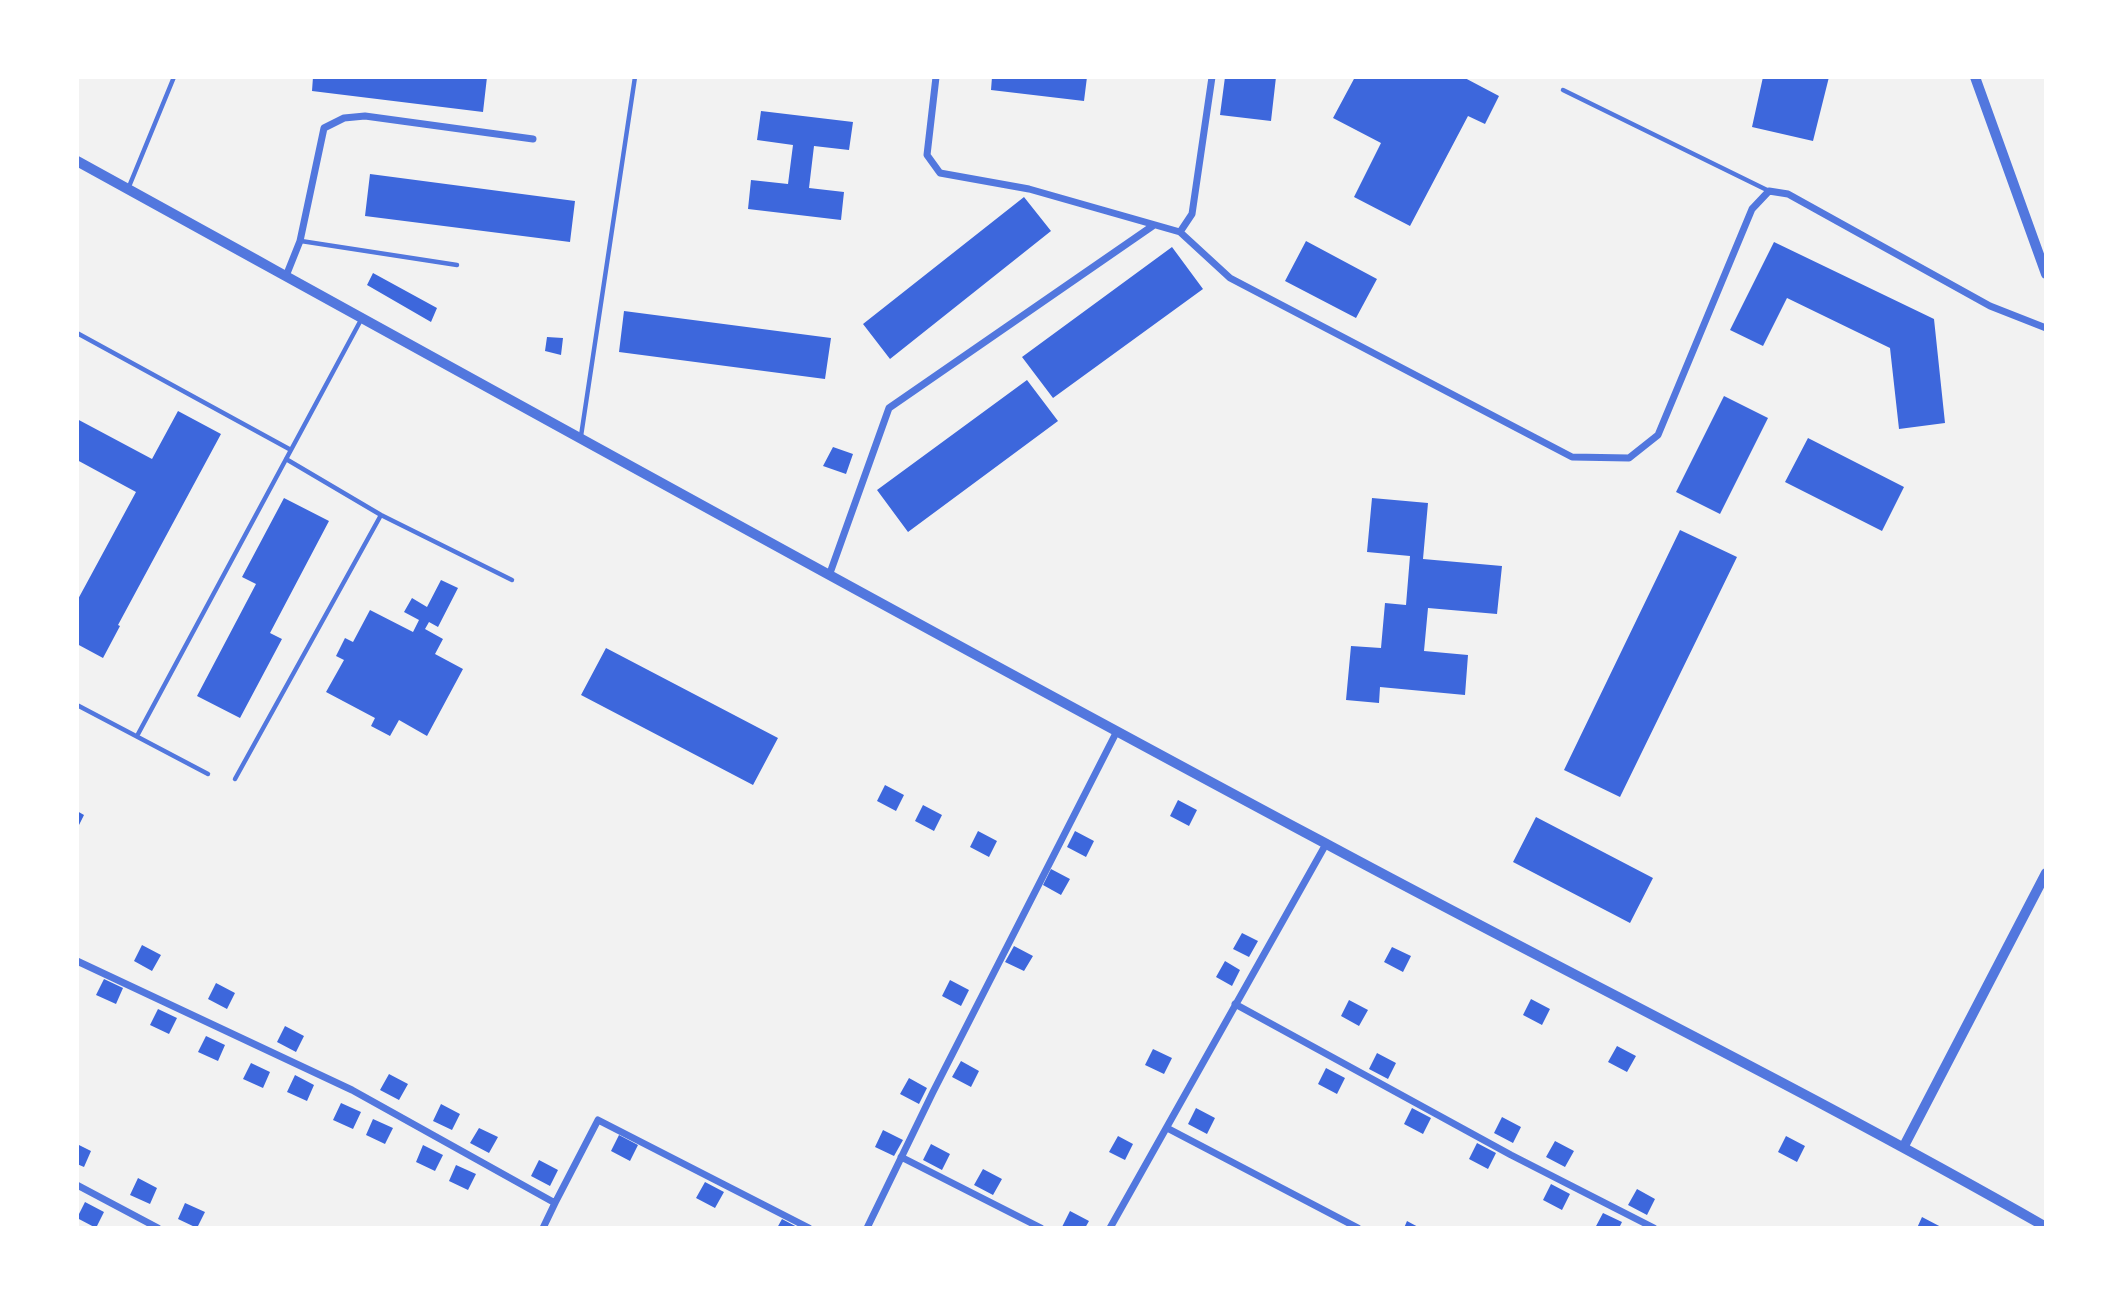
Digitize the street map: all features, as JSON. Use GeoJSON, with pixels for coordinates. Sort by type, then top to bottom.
{"type":"FeatureCollection","features":[{"type":"Feature","properties":{"kind":"street"},"geometry":{"type":"LineString","coordinates":[[936,77],[927,155],[940,173],[1029,189],[1180,232],[1230,278],[1572,457],[1629,458],[1658,435],[1752,209],[1769,191],[1788,194],[1990,306],[2046,328]]}},
{"type":"Feature","properties":{"kind":"street"},"geometry":{"type":"LineString","coordinates":[[1180,232],[1192,214],[1212,77]]}},
{"type":"Feature","properties":{"kind":"street"},"geometry":{"type":"LineString","coordinates":[[1975,77],[2046,274]]}},
{"type":"Feature","properties":{"kind":"street"},"geometry":{"type":"LineString","coordinates":[[286,276],[300,241],[324,128],[344,118],[365,116],[533,139]]}},
{"type":"Feature","properties":{"kind":"street"},"geometry":{"type":"LineString","coordinates":[[77,161],[1117,731],[1326,844],[1904,1146],[2046,1227]]}},
{"type":"Feature","properties":{"kind":"street"},"geometry":{"type":"LineString","coordinates":[[830,573],[889,408],[1154,225]]}},
{"type":"Feature","properties":{"kind":"street"},"geometry":{"type":"LineString","coordinates":[[867,1228],[1117,731]]}},
{"type":"Feature","properties":{"kind":"street"},"geometry":{"type":"LineString","coordinates":[[1110,1228],[1326,844]]}},
{"type":"Feature","properties":{"kind":"street"},"geometry":{"type":"LineString","coordinates":[[1904,1146],[2046,873]]}},
{"type":"Feature","properties":{"kind":"street"},"geometry":{"type":"LineString","coordinates":[[77,961],[352,1090],[555,1203]]}},
{"type":"Feature","properties":{"kind":"street"},"geometry":{"type":"LineString","coordinates":[[1235,1004],[1511,1155],[1654,1228]]}},
{"type":"Feature","properties":{"kind":"street"},"geometry":{"type":"LineString","coordinates":[[543,1228],[598,1120],[809,1228]]}},
{"type":"Feature","properties":{"kind":"street"},"geometry":{"type":"LineString","coordinates":[[1167,1128],[1358,1228]]}},
{"type":"Feature","properties":{"kind":"street"},"geometry":{"type":"LineString","coordinates":[[901,1157],[1041,1228]]}},
{"type":"Feature","properties":{"kind":"street"},"geometry":{"type":"LineString","coordinates":[[77,1185],[158,1228]]}},
{"type":"Feature","properties":{"kind":"lane"},"geometry":{"type":"LineString","coordinates":[[128,189],[174,77]]}},
{"type":"Feature","properties":{"kind":"lane"},"geometry":{"type":"LineString","coordinates":[[580,437],[635,77]]}},
{"type":"Feature","properties":{"kind":"lane"},"geometry":{"type":"LineString","coordinates":[[1563,90],[1769,191]]}},
{"type":"Feature","properties":{"kind":"lane"},"geometry":{"type":"LineString","coordinates":[[300,241],[457,265]]}},
{"type":"Feature","properties":{"kind":"lane"},"geometry":{"type":"LineString","coordinates":[[137,736],[362,318]]}},
{"type":"Feature","properties":{"kind":"lane"},"geometry":{"type":"LineString","coordinates":[[77,333],[291,450]]}},
{"type":"Feature","properties":{"kind":"lane"},"geometry":{"type":"LineString","coordinates":[[286,460],[382,514],[512,580]]}},
{"type":"Feature","properties":{"kind":"lane"},"geometry":{"type":"LineString","coordinates":[[235,779],[382,514]]}},
{"type":"Feature","properties":{"kind":"lane"},"geometry":{"type":"LineString","coordinates":[[77,705],[208,774]]}},
{"type":"Feature","properties":{"kind":"building"},"geometry":{"type":"Polygon","coordinates":[[[313,77],[487,77],[483,112],[312,91],[313,77]]]}},
{"type":"Feature","properties":{"kind":"building"},"geometry":{"type":"Polygon","coordinates":[[[992,77],[1087,77],[1084,101],[991,90],[992,77]]]}},
{"type":"Feature","properties":{"kind":"building"},"geometry":{"type":"Polygon","coordinates":[[[1225,77],[1276,77],[1271,121],[1220,115],[1225,77]]]}},
{"type":"Feature","properties":{"kind":"building"},"geometry":{"type":"Polygon","coordinates":[[[1355,77],[1463,77],[1499,96],[1485,124],[1468,116],[1410,226],[1354,197],[1381,143],[1333,118],[1355,77]]]}},
{"type":"Feature","properties":{"kind":"building"},"geometry":{"type":"Polygon","coordinates":[[[1763,77],[1829,77],[1813,141],[1752,127],[1763,77]]]}},
{"type":"Feature","properties":{"kind":"building"},"geometry":{"type":"Polygon","coordinates":[[[761,111],[853,122],[849,150],[814,146],[809,188],[844,192],[841,220],[748,209],[751,180],[788,184],[793,145],[757,140],[761,111]]]}},
{"type":"Feature","properties":{"kind":"building"},"geometry":{"type":"Polygon","coordinates":[[[370,174],[575,201],[570,242],[365,216],[370,174]]]}},
{"type":"Feature","properties":{"kind":"building"},"geometry":{"type":"Polygon","coordinates":[[[1024,197],[1051,231],[890,359],[863,324],[1024,197]]]}},
{"type":"Feature","properties":{"kind":"building"},"geometry":{"type":"Polygon","coordinates":[[[1306,241],[1377,279],[1356,318],[1285,281],[1306,241]]]}},
{"type":"Feature","properties":{"kind":"building"},"geometry":{"type":"Polygon","coordinates":[[[1774,242],[1934,319],[1945,423],[1899,429],[1890,348],[1787,298],[1763,346],[1730,330],[1774,242]]]}},
{"type":"Feature","properties":{"kind":"building"},"geometry":{"type":"Polygon","coordinates":[[[1172,247],[1203,289],[1053,398],[1022,357],[1172,247]]]}},
{"type":"Feature","properties":{"kind":"building"},"geometry":{"type":"Polygon","coordinates":[[[373,273],[437,308],[431,322],[367,285],[373,273]]]}},
{"type":"Feature","properties":{"kind":"building"},"geometry":{"type":"Polygon","coordinates":[[[624,311],[831,338],[825,379],[619,352],[624,311]]]}},
{"type":"Feature","properties":{"kind":"building"},"geometry":{"type":"Polygon","coordinates":[[[547,337],[563,338],[561,355],[545,351],[547,337]]]}},
{"type":"Feature","properties":{"kind":"building"},"geometry":{"type":"Polygon","coordinates":[[[1027,380],[1058,421],[908,532],[877,490],[1027,380]]]}},
{"type":"Feature","properties":{"kind":"building"},"geometry":{"type":"Polygon","coordinates":[[[1724,396],[1768,418],[1720,514],[1676,492],[1724,396]]]}},
{"type":"Feature","properties":{"kind":"building"},"geometry":{"type":"Polygon","coordinates":[[[178,411],[221,434],[118,625],[120,626],[103,658],[77,644],[77,601],[136,492],[77,460],[77,419],[152,459],[178,411]]]}},
{"type":"Feature","properties":{"kind":"building"},"geometry":{"type":"Polygon","coordinates":[[[1808,438],[1904,487],[1882,531],[1785,482],[1808,438]]]}},
{"type":"Feature","properties":{"kind":"building"},"geometry":{"type":"Polygon","coordinates":[[[833,447],[853,454],[846,474],[823,466],[833,447]]]}},
{"type":"Feature","properties":{"kind":"building"},"geometry":{"type":"Polygon","coordinates":[[[284,498],[329,521],[270,633],[282,639],[240,718],[197,696],[256,584],[242,577],[284,498]]]}},
{"type":"Feature","properties":{"kind":"building"},"geometry":{"type":"Polygon","coordinates":[[[1372,498],[1428,503],[1423,559],[1502,566],[1497,614],[1428,608],[1424,651],[1468,655],[1465,695],[1380,687],[1379,703],[1346,700],[1351,646],[1381,648],[1385,603],[1406,605],[1410,556],[1367,552],[1372,498]]]}},
{"type":"Feature","properties":{"kind":"building"},"geometry":{"type":"Polygon","coordinates":[[[1680,530],[1737,557],[1620,797],[1564,770],[1680,530]]]}},
{"type":"Feature","properties":{"kind":"building"},"geometry":{"type":"Polygon","coordinates":[[[441,580],[458,588],[438,627],[429,622],[425,629],[443,639],[435,654],[463,669],[427,736],[399,720],[390,736],[371,726],[375,718],[326,692],[344,660],[336,656],[345,638],[353,642],[370,610],[413,632],[419,620],[404,612],[412,598],[427,607],[441,580]]]}},
{"type":"Feature","properties":{"kind":"building"},"geometry":{"type":"Polygon","coordinates":[[[606,648],[778,738],[753,785],[581,695],[606,648]]]}},
{"type":"Feature","properties":{"kind":"building"},"geometry":{"type":"Polygon","coordinates":[[[885,785],[904,795],[896,811],[877,801],[885,785]]]}},
{"type":"Feature","properties":{"kind":"building"},"geometry":{"type":"Polygon","coordinates":[[[1178,800],[1197,810],[1189,826],[1170,816],[1178,800]]]}},
{"type":"Feature","properties":{"kind":"building"},"geometry":{"type":"Polygon","coordinates":[[[923,805],[942,815],[934,831],[915,821],[923,805]]]}},
{"type":"Feature","properties":{"kind":"building"},"geometry":{"type":"Polygon","coordinates":[[[77,811],[84,815],[77,829],[77,811]]]}},
{"type":"Feature","properties":{"kind":"building"},"geometry":{"type":"Polygon","coordinates":[[[1536,817],[1653,878],[1630,923],[1513,862],[1536,817]]]}},
{"type":"Feature","properties":{"kind":"building"},"geometry":{"type":"Polygon","coordinates":[[[978,831],[997,841],[989,857],[970,847],[978,831]]]}},
{"type":"Feature","properties":{"kind":"building"},"geometry":{"type":"Polygon","coordinates":[[[1075,831],[1094,841],[1086,857],[1067,847],[1075,831]]]}},
{"type":"Feature","properties":{"kind":"building"},"geometry":{"type":"Polygon","coordinates":[[[1051,869],[1070,879],[1061,895],[1043,885],[1051,869]]]}},
{"type":"Feature","properties":{"kind":"building"},"geometry":{"type":"Polygon","coordinates":[[[1242,933],[1258,941],[1249,957],[1233,949],[1242,933]]]}},
{"type":"Feature","properties":{"kind":"building"},"geometry":{"type":"Polygon","coordinates":[[[142,945],[161,955],[152,971],[134,961],[142,945]]]}},
{"type":"Feature","properties":{"kind":"building"},"geometry":{"type":"Polygon","coordinates":[[[1014,946],[1033,956],[1024,971],[1005,962],[1014,946]]]}},
{"type":"Feature","properties":{"kind":"building"},"geometry":{"type":"Polygon","coordinates":[[[1392,947],[1411,956],[1403,972],[1384,962],[1392,947]]]}},
{"type":"Feature","properties":{"kind":"building"},"geometry":{"type":"Polygon","coordinates":[[[1225,961],[1240,970],[1232,986],[1216,977],[1225,961]]]}},
{"type":"Feature","properties":{"kind":"building"},"geometry":{"type":"Polygon","coordinates":[[[104,979],[123,988],[116,1004],[96,995],[104,979]]]}},
{"type":"Feature","properties":{"kind":"building"},"geometry":{"type":"Polygon","coordinates":[[[950,980],[969,990],[961,1006],[942,996],[950,980]]]}},
{"type":"Feature","properties":{"kind":"building"},"geometry":{"type":"Polygon","coordinates":[[[216,983],[235,993],[227,1009],[208,999],[216,983]]]}},
{"type":"Feature","properties":{"kind":"building"},"geometry":{"type":"Polygon","coordinates":[[[1531,999],[1550,1009],[1542,1025],[1523,1015],[1531,999]]]}},
{"type":"Feature","properties":{"kind":"building"},"geometry":{"type":"Polygon","coordinates":[[[1349,1000],[1368,1010],[1359,1026],[1341,1016],[1349,1000]]]}},
{"type":"Feature","properties":{"kind":"building"},"geometry":{"type":"Polygon","coordinates":[[[158,1009],[177,1018],[169,1034],[150,1025],[158,1009]]]}},
{"type":"Feature","properties":{"kind":"building"},"geometry":{"type":"Polygon","coordinates":[[[285,1026],[304,1036],[296,1052],[277,1042],[285,1026]]]}},
{"type":"Feature","properties":{"kind":"building"},"geometry":{"type":"Polygon","coordinates":[[[206,1036],[225,1045],[218,1061],[198,1052],[206,1036]]]}},
{"type":"Feature","properties":{"kind":"building"},"geometry":{"type":"Polygon","coordinates":[[[1617,1046],[1636,1056],[1627,1072],[1608,1062],[1617,1046]]]}},
{"type":"Feature","properties":{"kind":"building"},"geometry":{"type":"Polygon","coordinates":[[[1153,1049],[1172,1058],[1164,1074],[1145,1065],[1153,1049]]]}},
{"type":"Feature","properties":{"kind":"building"},"geometry":{"type":"Polygon","coordinates":[[[1377,1053],[1396,1063],[1388,1079],[1369,1069],[1377,1053]]]}},
{"type":"Feature","properties":{"kind":"building"},"geometry":{"type":"Polygon","coordinates":[[[961,1061],[979,1071],[971,1087],[952,1077],[961,1061]]]}},
{"type":"Feature","properties":{"kind":"building"},"geometry":{"type":"Polygon","coordinates":[[[251,1063],[270,1072],[263,1088],[243,1079],[251,1063]]]}},
{"type":"Feature","properties":{"kind":"building"},"geometry":{"type":"Polygon","coordinates":[[[1326,1068],[1345,1078],[1337,1094],[1318,1084],[1326,1068]]]}},
{"type":"Feature","properties":{"kind":"building"},"geometry":{"type":"Polygon","coordinates":[[[389,1074],[408,1084],[399,1100],[380,1090],[389,1074]]]}},
{"type":"Feature","properties":{"kind":"building"},"geometry":{"type":"Polygon","coordinates":[[[295,1075],[314,1085],[307,1101],[287,1092],[295,1075]]]}},
{"type":"Feature","properties":{"kind":"building"},"geometry":{"type":"Polygon","coordinates":[[[909,1078],[927,1088],[919,1104],[900,1094],[909,1078]]]}},
{"type":"Feature","properties":{"kind":"building"},"geometry":{"type":"Polygon","coordinates":[[[341,1103],[361,1112],[353,1129],[333,1120],[341,1103]]]}},
{"type":"Feature","properties":{"kind":"building"},"geometry":{"type":"Polygon","coordinates":[[[441,1104],[460,1114],[452,1130],[433,1121],[441,1104]]]}},
{"type":"Feature","properties":{"kind":"building"},"geometry":{"type":"Polygon","coordinates":[[[1196,1108],[1215,1118],[1207,1134],[1188,1124],[1196,1108]]]}},
{"type":"Feature","properties":{"kind":"building"},"geometry":{"type":"Polygon","coordinates":[[[1412,1108],[1431,1118],[1423,1134],[1404,1124],[1412,1108]]]}},
{"type":"Feature","properties":{"kind":"building"},"geometry":{"type":"Polygon","coordinates":[[[1502,1117],[1521,1127],[1513,1143],[1494,1133],[1502,1117]]]}},
{"type":"Feature","properties":{"kind":"building"},"geometry":{"type":"Polygon","coordinates":[[[373,1119],[393,1128],[385,1144],[366,1135],[373,1119]]]}},
{"type":"Feature","properties":{"kind":"building"},"geometry":{"type":"Polygon","coordinates":[[[479,1128],[498,1137],[489,1153],[470,1143],[479,1128]]]}},
{"type":"Feature","properties":{"kind":"building"},"geometry":{"type":"Polygon","coordinates":[[[883,1130],[903,1140],[894,1156],[875,1147],[883,1130]]]}},
{"type":"Feature","properties":{"kind":"building"},"geometry":{"type":"Polygon","coordinates":[[[619,1135],[638,1145],[630,1161],[611,1151],[619,1135]]]}},
{"type":"Feature","properties":{"kind":"building"},"geometry":{"type":"Polygon","coordinates":[[[1118,1136],[1133,1144],[1125,1160],[1109,1152],[1118,1136]]]}},
{"type":"Feature","properties":{"kind":"building"},"geometry":{"type":"Polygon","coordinates":[[[1786,1136],[1805,1146],[1797,1162],[1778,1152],[1786,1136]]]}},
{"type":"Feature","properties":{"kind":"building"},"geometry":{"type":"Polygon","coordinates":[[[1555,1141],[1574,1151],[1565,1167],[1546,1157],[1555,1141]]]}},
{"type":"Feature","properties":{"kind":"building"},"geometry":{"type":"Polygon","coordinates":[[[1477,1143],[1496,1153],[1488,1169],[1469,1159],[1477,1143]]]}},
{"type":"Feature","properties":{"kind":"building"},"geometry":{"type":"Polygon","coordinates":[[[77,1144],[91,1151],[84,1167],[77,1164],[77,1144]]]}},
{"type":"Feature","properties":{"kind":"building"},"geometry":{"type":"Polygon","coordinates":[[[931,1144],[950,1154],[942,1170],[923,1160],[931,1144]]]}},
{"type":"Feature","properties":{"kind":"building"},"geometry":{"type":"Polygon","coordinates":[[[423,1145],[443,1155],[435,1171],[416,1162],[423,1145]]]}},
{"type":"Feature","properties":{"kind":"building"},"geometry":{"type":"Polygon","coordinates":[[[539,1160],[558,1170],[550,1186],[531,1176],[539,1160]]]}},
{"type":"Feature","properties":{"kind":"building"},"geometry":{"type":"Polygon","coordinates":[[[456,1165],[476,1174],[468,1190],[449,1181],[456,1165]]]}},
{"type":"Feature","properties":{"kind":"building"},"geometry":{"type":"Polygon","coordinates":[[[983,1169],[1002,1179],[993,1195],[974,1185],[983,1169]]]}},
{"type":"Feature","properties":{"kind":"building"},"geometry":{"type":"Polygon","coordinates":[[[138,1178],[157,1188],[150,1204],[130,1195],[138,1178]]]}},
{"type":"Feature","properties":{"kind":"building"},"geometry":{"type":"Polygon","coordinates":[[[705,1182],[724,1192],[715,1208],[696,1198],[705,1182]]]}},
{"type":"Feature","properties":{"kind":"building"},"geometry":{"type":"Polygon","coordinates":[[[1551,1184],[1570,1194],[1562,1210],[1543,1200],[1551,1184]]]}},
{"type":"Feature","properties":{"kind":"building"},"geometry":{"type":"Polygon","coordinates":[[[1637,1189],[1655,1199],[1647,1215],[1628,1205],[1637,1189]]]}},
{"type":"Feature","properties":{"kind":"building"},"geometry":{"type":"Polygon","coordinates":[[[85,1202],[104,1212],[96,1228],[77,1218],[85,1202]]]}},
{"type":"Feature","properties":{"kind":"building"},"geometry":{"type":"Polygon","coordinates":[[[185,1203],[205,1212],[197,1228],[178,1219],[185,1203]]]}},
{"type":"Feature","properties":{"kind":"building"},"geometry":{"type":"Polygon","coordinates":[[[1070,1211],[1089,1221],[1085,1228],[1062,1227],[1070,1211]]]}},
{"type":"Feature","properties":{"kind":"building"},"geometry":{"type":"Polygon","coordinates":[[[1603,1213],[1622,1222],[1619,1228],[1595,1228],[1603,1213]]]}},
{"type":"Feature","properties":{"kind":"building"},"geometry":{"type":"Polygon","coordinates":[[[1922,1217],[1943,1228],[1917,1228],[1922,1217]]]}},
{"type":"Feature","properties":{"kind":"building"},"geometry":{"type":"Polygon","coordinates":[[[782,1219],[799,1228],[777,1228],[782,1219]]]}},
{"type":"Feature","properties":{"kind":"building"},"geometry":{"type":"Polygon","coordinates":[[[1407,1221],[1420,1228],[1404,1228],[1407,1221]]]}}]}
